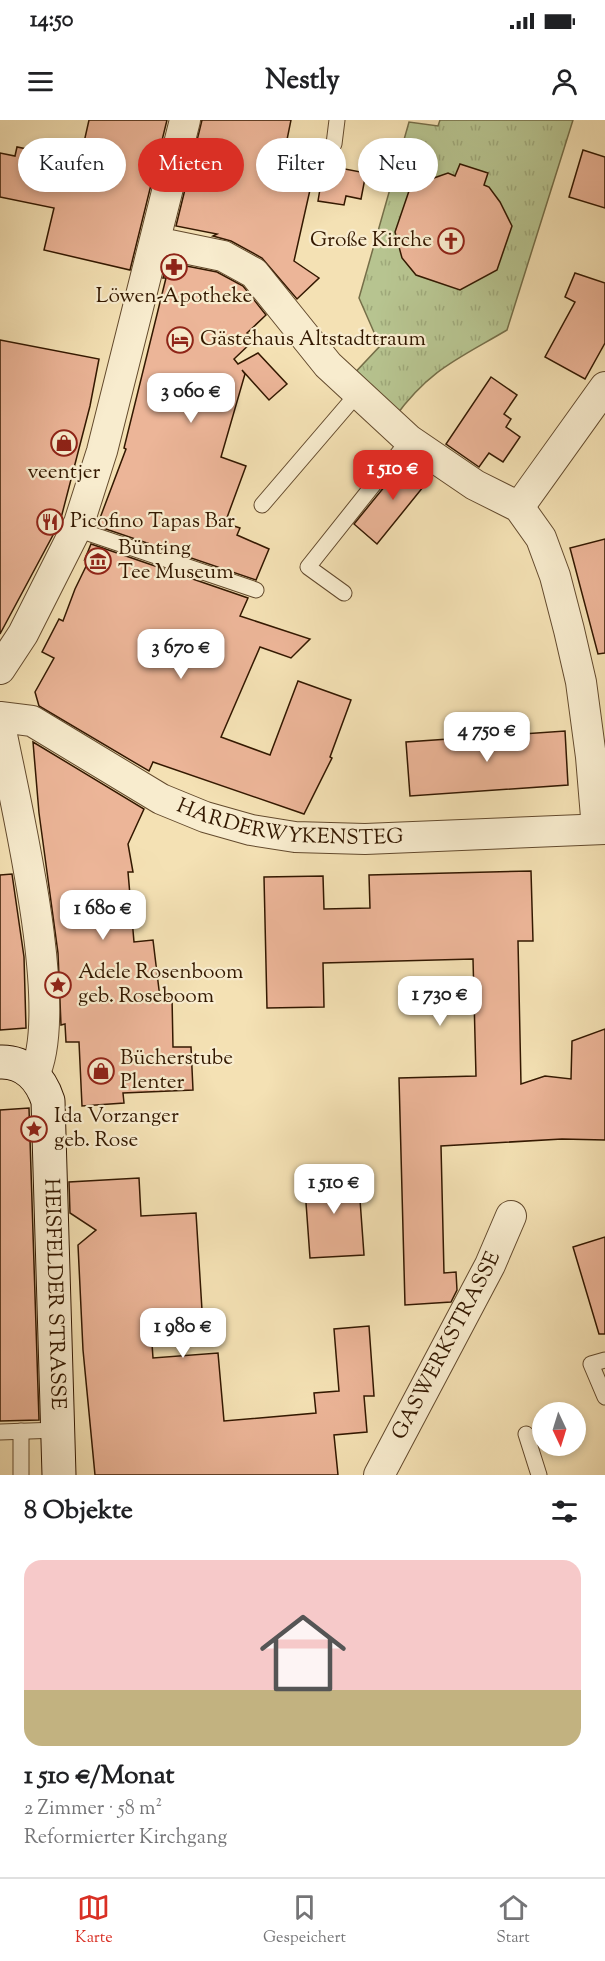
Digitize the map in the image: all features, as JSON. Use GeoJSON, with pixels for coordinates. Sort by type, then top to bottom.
{"type":"FeatureCollection","features":[{"type":"Feature","properties":{"kind":"main road"},"geometry":{"type":"LineString","coordinates":[[0,1062],[13,1063],[34,1075]]}},
{"type":"Feature","properties":{"kind":"main road","name":"HEISFELDER STRASSE"},"geometry":{"type":"LineString","coordinates":[[34,1075],[45,1090],[48,1111],[59,1475]]}},
{"type":"Feature","properties":{"kind":"street"},"geometry":{"type":"LineString","coordinates":[[0,669],[28,626],[76,529],[102,451],[185,120]]}},
{"type":"Feature","properties":{"kind":"street"},"geometry":{"type":"LineString","coordinates":[[155,242],[223,256],[254,273],[328,365],[409,440],[475,485],[519,507],[541,538],[555,576],[569,630],[587,725],[601,829]]}},
{"type":"Feature","properties":{"kind":"street"},"geometry":{"type":"LineString","coordinates":[[519,507],[605,387]]}},
{"type":"Feature","properties":{"kind":"street","name":"HARDERWYKENSTEG"},"geometry":{"type":"LineString","coordinates":[[0,717],[32,721],[162,799],[205,817],[251,830],[296,837],[365,838],[601,829]]}},
{"type":"Feature","properties":{"kind":"street"},"geometry":{"type":"LineString","coordinates":[[0,725],[29,875],[41,969],[43,1051],[34,1075]]}},
{"type":"Feature","properties":{"kind":"street","name":"GASWERKSTRASSE"},"geometry":{"type":"LineString","coordinates":[[379,1475],[490,1265],[511,1216]]}},
{"type":"Feature","properties":{"kind":"lane"},"geometry":{"type":"LineString","coordinates":[[335,138],[338,120]]}},
{"type":"Feature","properties":{"kind":"lane"},"geometry":{"type":"LineString","coordinates":[[262,505],[358,393]]}},
{"type":"Feature","properties":{"kind":"lane"},"geometry":{"type":"LineString","coordinates":[[344,593],[308,567],[409,440]]}},
{"type":"Feature","properties":{"kind":"lane"},"geometry":{"type":"LineString","coordinates":[[76,529],[256,590]]}},
{"type":"Feature","properties":{"kind":"lane"},"geometry":{"type":"LineString","coordinates":[[605,1360],[591,1364],[605,1397]]}},
{"type":"Feature","properties":{"kind":"lane"},"geometry":{"type":"LineString","coordinates":[[0,1432],[58,1430]]}},
{"type":"Feature","properties":{"kind":"lane"},"geometry":{"type":"LineString","coordinates":[[21,1431],[21,1475]]}},
{"type":"Feature","properties":{"kind":"lane"},"geometry":{"type":"LineString","coordinates":[[526,1434],[539,1475]]}},
{"type":"Feature","properties":{"kind":"green space"},"geometry":{"type":"Polygon","coordinates":[[[440,120],[573,120],[507,330],[433,376],[420,387],[395,417],[349,379],[380,346],[359,298],[389,192],[438,192],[438,138],[404,138],[409,122],[438,126],[440,120]]]}},
{"type":"Feature","properties":{"kind":"building"},"geometry":{"type":"Polygon","coordinates":[[[89,120],[167,120],[163,138],[138,138],[138,192],[149,192],[130,270],[44,250],[54,208],[0,197],[0,153],[15,156],[17,147],[18,192],[126,192],[126,138],[85,138],[89,120]]]}},
{"type":"Feature","properties":{"kind":"building"},"geometry":{"type":"Polygon","coordinates":[[[202,120],[291,120],[287,138],[256,138],[256,192],[310,192],[294,261],[319,278],[297,299],[262,258],[231,241],[213,236],[217,234],[176,226],[184,192],[244,192],[244,138],[198,138],[202,120]]]}},
{"type":"Feature","properties":{"kind":"building"},"geometry":{"type":"Polygon","coordinates":[[[583,150],[605,157],[605,208],[569,197],[583,150]]]}},
{"type":"Feature","properties":{"kind":"building","name":"Große Kirche"},"geometry":{"type":"Polygon","coordinates":[[[460,164],[488,173],[484,185],[489,187],[500,202],[512,226],[497,270],[460,290],[416,275],[402,258],[395,232],[409,192],[438,192],[438,177],[448,173],[455,176],[460,164]]]}},
{"type":"Feature","properties":{"kind":"building"},"geometry":{"type":"Polygon","coordinates":[[[346,169],[358,171],[358,192],[362,192],[361,199],[346,196],[344,205],[318,201],[320,192],[346,192],[346,169]]]}},
{"type":"Feature","properties":{"kind":"building"},"geometry":{"type":"Polygon","coordinates":[[[171,263],[217,272],[243,286],[266,315],[247,333],[254,340],[234,359],[238,364],[258,353],[287,384],[269,400],[242,370],[245,374],[221,457],[246,466],[225,523],[240,528],[237,535],[269,549],[256,580],[97,526],[126,449],[124,448],[166,278],[163,278],[166,266],[171,263]]]}},
{"type":"Feature","properties":{"kind":"building"},"geometry":{"type":"Polygon","coordinates":[[[575,273],[605,283],[605,343],[585,379],[545,357],[575,302],[565,297],[575,273]]]}},
{"type":"Feature","properties":{"kind":"building"},"geometry":{"type":"Polygon","coordinates":[[[0,340],[99,359],[90,406],[60,522],[0,634],[0,340]]]}},
{"type":"Feature","properties":{"kind":"building"},"geometry":{"type":"Polygon","coordinates":[[[491,377],[517,395],[504,414],[511,419],[506,427],[520,437],[503,462],[489,453],[479,467],[446,444],[491,377]]]}},
{"type":"Feature","properties":{"kind":"building"},"geometry":{"type":"Polygon","coordinates":[[[407,459],[432,476],[377,544],[354,524],[407,459]]]}},
{"type":"Feature","properties":{"kind":"building"},"geometry":{"type":"Polygon","coordinates":[[[605,539],[605,653],[598,654],[570,548],[605,539]]]}},
{"type":"Feature","properties":{"kind":"building"},"geometry":{"type":"Polygon","coordinates":[[[91,544],[248,598],[240,616],[310,639],[291,658],[260,647],[221,737],[270,755],[298,681],[351,700],[330,757],[332,758],[304,814],[153,762],[149,771],[39,706],[35,692],[54,658],[42,652],[59,619],[63,621],[92,554],[85,559],[91,544]]]}},
{"type":"Feature","properties":{"kind":"building"},"geometry":{"type":"Polygon","coordinates":[[[565,731],[568,785],[410,796],[406,742],[565,731]]]}},
{"type":"Feature","properties":{"kind":"building"},"geometry":{"type":"Polygon","coordinates":[[[33,742],[144,809],[128,844],[133,872],[128,872],[134,942],[153,940],[160,998],[172,997],[173,1047],[191,1047],[193,1090],[123,1093],[124,1103],[82,1106],[79,1042],[66,1042],[65,1024],[61,1025],[58,953],[39,813],[33,742]]]}},
{"type":"Feature","properties":{"kind":"building"},"geometry":{"type":"Polygon","coordinates":[[[531,871],[533,941],[518,941],[521,1084],[545,1076],[571,1079],[572,1041],[605,1029],[605,1140],[562,1139],[441,1146],[444,1273],[456,1272],[457,1290],[451,1302],[405,1305],[399,1078],[476,1076],[473,959],[323,963],[324,1007],[267,1008],[264,877],[323,876],[324,909],[370,908],[369,875],[531,871]]]}},
{"type":"Feature","properties":{"kind":"building"},"geometry":{"type":"Polygon","coordinates":[[[12,874],[24,957],[26,1028],[0,1030],[0,875],[12,874]]]}},
{"type":"Feature","properties":{"kind":"building"},"geometry":{"type":"Polygon","coordinates":[[[29,1108],[39,1420],[0,1421],[0,1110],[29,1108]]]}},
{"type":"Feature","properties":{"kind":"building"},"geometry":{"type":"Polygon","coordinates":[[[358,1172],[364,1255],[310,1258],[304,1175],[358,1172]]]}},
{"type":"Feature","properties":{"kind":"building"},"geometry":{"type":"Polygon","coordinates":[[[139,1178],[141,1216],[196,1213],[202,1310],[150,1315],[153,1358],[218,1353],[224,1421],[316,1413],[314,1393],[339,1391],[334,1329],[369,1326],[374,1396],[364,1396],[367,1432],[334,1435],[338,1475],[95,1475],[83,1350],[78,1245],[96,1230],[70,1213],[69,1182],[139,1178]]]}},
{"type":"Feature","properties":{"kind":"building"},"geometry":{"type":"Polygon","coordinates":[[[605,1237],[605,1334],[599,1334],[573,1247],[605,1237]]]}},
{"type":"Feature","properties":{"kind":"place","name":"Große Kirche"},"geometry":{"type":"Point","coordinates":[451,241]}},
{"type":"Feature","properties":{"kind":"place","name":"Löwen-Apotheke"},"geometry":{"type":"Point","coordinates":[174,267]}},
{"type":"Feature","properties":{"kind":"place","name":"Gästehaus Altstadttraum"},"geometry":{"type":"Point","coordinates":[180,340]}},
{"type":"Feature","properties":{"kind":"place","name":"veentjer"},"geometry":{"type":"Point","coordinates":[64,443]}},
{"type":"Feature","properties":{"kind":"place","name":"Picofino Tapas Bar"},"geometry":{"type":"Point","coordinates":[50,522]}},
{"type":"Feature","properties":{"kind":"place","name":"Bünting Tee Museum"},"geometry":{"type":"Point","coordinates":[98,561]}},
{"type":"Feature","properties":{"kind":"place","name":"Adele Rosenboom geb. Roseboom"},"geometry":{"type":"Point","coordinates":[58,985]}},
{"type":"Feature","properties":{"kind":"place","name":"Bücherstube Plenter"},"geometry":{"type":"Point","coordinates":[101,1071]}},
{"type":"Feature","properties":{"kind":"place","name":"Ida Vorzanger geb. Rose"},"geometry":{"type":"Point","coordinates":[34,1129]}}]}
